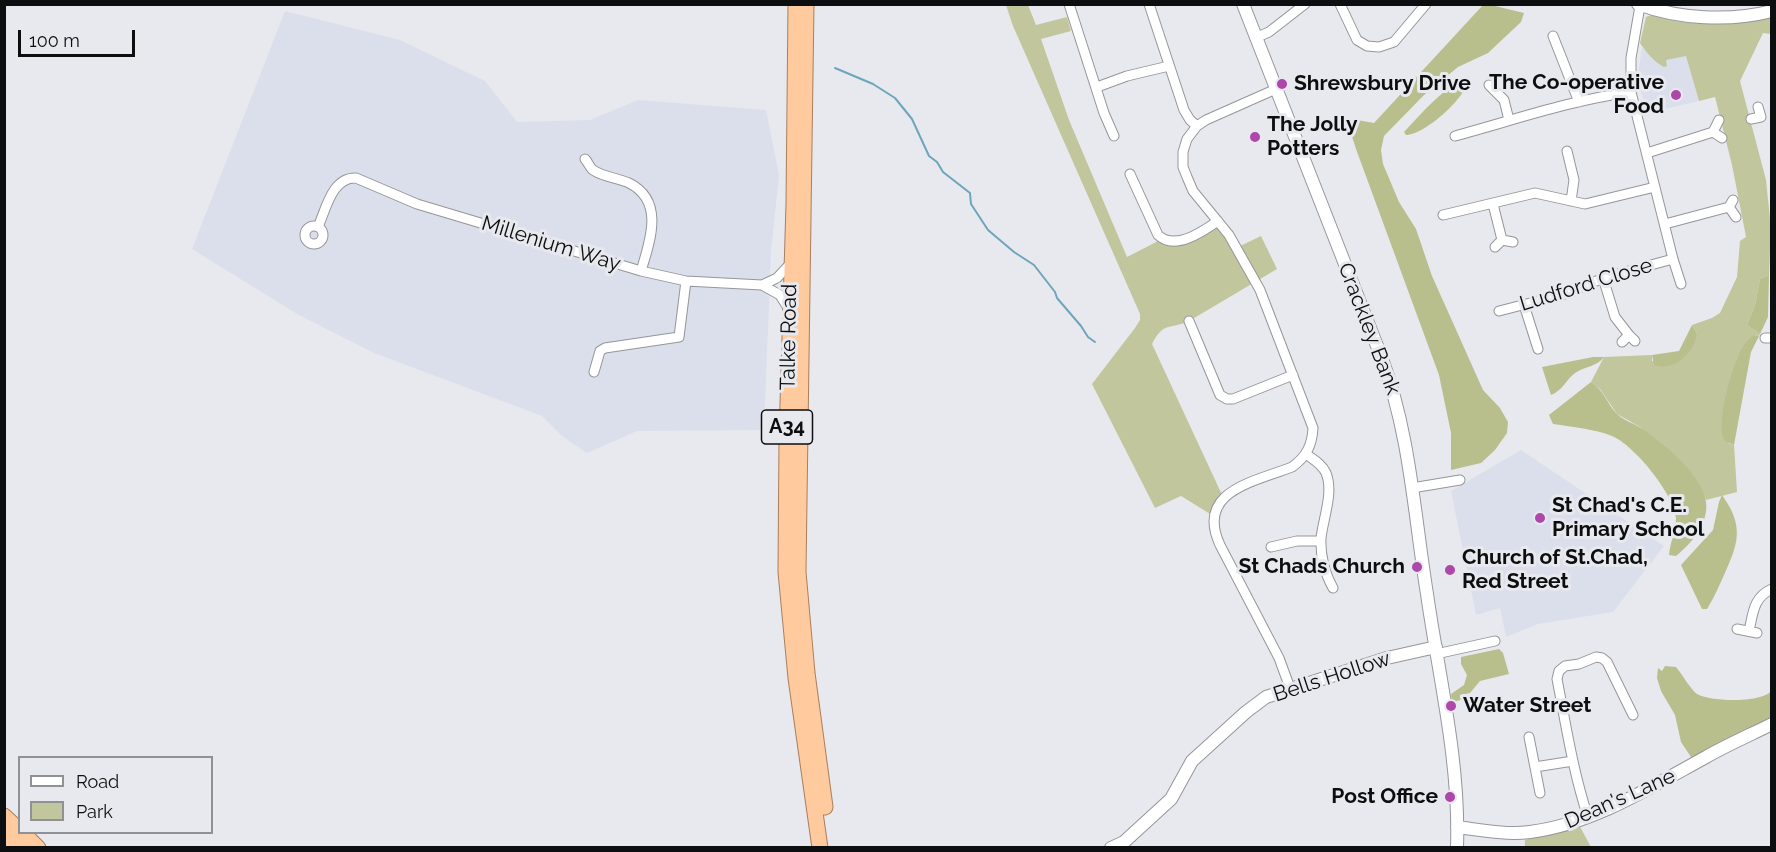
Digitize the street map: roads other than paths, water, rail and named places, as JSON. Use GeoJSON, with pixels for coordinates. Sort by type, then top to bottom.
{"type":"FeatureCollection","features":[{"type":"Feature","properties":{"kind":"highway","name":"Talke Road"},"geometry":{"type":"LineString","coordinates":[[795,4],[794,204],[786,572],[796,678],[820,848]]}},
{"type":"Feature","properties":{"kind":"highway","name":"Talke Road"},"geometry":{"type":"LineString","coordinates":[[806,4],[798,572],[807,673],[830,848]]}},
{"type":"Feature","properties":{"kind":"highway"},"geometry":{"type":"LineString","coordinates":[[4,816],[18,830]]}},
{"type":"Feature","properties":{"kind":"highway"},"geometry":{"type":"LineString","coordinates":[[22,834],[38,848]]}},
{"type":"Feature","properties":{"kind":"highway"},"geometry":{"type":"LineString","coordinates":[[4,835],[18,848]]}},
{"type":"Feature","properties":{"kind":"street"},"geometry":{"type":"LineString","coordinates":[[1069,4],[1104,113],[1114,136]]}},
{"type":"Feature","properties":{"kind":"street"},"geometry":{"type":"LineString","coordinates":[[1149,4],[1184,110],[1197,126]]}},
{"type":"Feature","properties":{"kind":"street","name":"Crackley Bank"},"geometry":{"type":"LineString","coordinates":[[1243,4],[1393,387],[1401,417],[1455,777],[1457,827]]}},
{"type":"Feature","properties":{"kind":"street"},"geometry":{"type":"LineString","coordinates":[[1255,38],[1269,32],[1305,4]]}},
{"type":"Feature","properties":{"kind":"street"},"geometry":{"type":"LineString","coordinates":[[1340,4],[1358,40],[1368,46],[1379,47],[1394,42],[1426,4]]}},
{"type":"Feature","properties":{"kind":"street"},"geometry":{"type":"LineString","coordinates":[[1681,284],[1631,92],[1631,58],[1639,5],[1696,16],[1749,15],[1772,11]]}},
{"type":"Feature","properties":{"kind":"street"},"geometry":{"type":"LineString","coordinates":[[1553,36],[1579,102]]}},
{"type":"Feature","properties":{"kind":"street"},"geometry":{"type":"LineString","coordinates":[[1096,87],[1127,76],[1169,66]]}},
{"type":"Feature","properties":{"kind":"street"},"geometry":{"type":"LineString","coordinates":[[1489,85],[1504,100],[1509,120]]}},
{"type":"Feature","properties":{"kind":"street"},"geometry":{"type":"LineString","coordinates":[[1276,89],[1197,126],[1187,139],[1183,152],[1183,167],[1193,191],[1229,235],[1264,299],[1313,428],[1313,438],[1306,454],[1292,468],[1232,490],[1223,497],[1213,522],[1215,535],[1279,658],[1290,688]]}},
{"type":"Feature","properties":{"kind":"street"},"geometry":{"type":"LineString","coordinates":[[1460,123],[1460,135],[1579,102],[1631,92]]}},
{"type":"Feature","properties":{"kind":"street"},"geometry":{"type":"LineString","coordinates":[[1751,119],[1759,112],[1772,114]]}},
{"type":"Feature","properties":{"kind":"street"},"geometry":{"type":"LineString","coordinates":[[1647,153],[1713,132],[1719,120]]}},
{"type":"Feature","properties":{"kind":"street"},"geometry":{"type":"LineString","coordinates":[[1713,132],[1722,138]]}},
{"type":"Feature","properties":{"kind":"street"},"geometry":{"type":"LineString","coordinates":[[1565,158],[1574,180],[1570,201]]}},
{"type":"Feature","properties":{"kind":"street"},"geometry":{"type":"LineString","coordinates":[[585,159],[594,170],[630,183],[646,200],[653,219],[651,239],[641,271]]}},
{"type":"Feature","properties":{"kind":"street"},"geometry":{"type":"LineString","coordinates":[[1130,174],[1158,235],[1162,239],[1178,241],[1204,230],[1218,220]]}},
{"type":"Feature","properties":{"kind":"street","name":"Millenium Way"},"geometry":{"type":"LineString","coordinates":[[318,227],[339,182],[347,178],[356,178],[417,204],[641,271],[686,281],[762,285]]}},
{"type":"Feature","properties":{"kind":"street"},"geometry":{"type":"LineString","coordinates":[[1446,212],[1493,204],[1535,193],[1585,204],[1596,203],[1655,187]]}},
{"type":"Feature","properties":{"kind":"street"},"geometry":{"type":"LineString","coordinates":[[1493,204],[1499,244],[1513,242]]}},
{"type":"Feature","properties":{"kind":"street"},"geometry":{"type":"LineString","coordinates":[[1665,224],[1731,204],[1736,217]]}},
{"type":"Feature","properties":{"kind":"street","name":"Ludford Close"},"geometry":{"type":"LineString","coordinates":[[1499,311],[1569,292],[1604,278],[1673,260]]}},
{"type":"Feature","properties":{"kind":"street"},"geometry":{"type":"LineString","coordinates":[[762,285],[777,279],[791,262]]}},
{"type":"Feature","properties":{"kind":"street"},"geometry":{"type":"LineString","coordinates":[[1604,278],[1615,317],[1629,339]]}},
{"type":"Feature","properties":{"kind":"street"},"geometry":{"type":"LineString","coordinates":[[594,372],[600,351],[605,348],[679,337],[686,281]]}},
{"type":"Feature","properties":{"kind":"street"},"geometry":{"type":"LineString","coordinates":[[762,285],[780,295],[790,311]]}},
{"type":"Feature","properties":{"kind":"street"},"geometry":{"type":"LineString","coordinates":[[1524,304],[1538,349]]}},
{"type":"Feature","properties":{"kind":"street"},"geometry":{"type":"LineString","coordinates":[[1189,321],[1220,395],[1223,397],[1233,399],[1293,375]]}},
{"type":"Feature","properties":{"kind":"street"},"geometry":{"type":"LineString","coordinates":[[1306,454],[1322,466],[1328,476],[1329,489],[1321,541],[1325,568],[1332,586],[1320,586]]}},
{"type":"Feature","properties":{"kind":"street"},"geometry":{"type":"LineString","coordinates":[[1412,488],[1460,480]]}},
{"type":"Feature","properties":{"kind":"street"},"geometry":{"type":"LineString","coordinates":[[1271,547],[1298,541],[1321,541]]}},
{"type":"Feature","properties":{"kind":"street"},"geometry":{"type":"LineString","coordinates":[[1737,629],[1753,632],[1754,605],[1761,595],[1772,589]]}},
{"type":"Feature","properties":{"kind":"street"},"geometry":{"type":"LineString","coordinates":[[1436,650],[1491,644]]}},
{"type":"Feature","properties":{"kind":"street","name":"Bells Hollow"},"geometry":{"type":"LineString","coordinates":[[1112,848],[1124,842],[1171,799],[1192,761],[1266,697],[1387,658],[1436,650]]}},
{"type":"Feature","properties":{"kind":"street"},"geometry":{"type":"LineString","coordinates":[[1588,817],[1573,761],[1557,679],[1562,669],[1596,657],[1605,659],[1633,715]]}},
{"type":"Feature","properties":{"kind":"street","name":"Dean's Lane"},"geometry":{"type":"LineString","coordinates":[[1457,827],[1502,832],[1528,832],[1558,827],[1588,817],[1669,779],[1706,757],[1772,724]]}},
{"type":"Feature","properties":{"kind":"street"},"geometry":{"type":"LineString","coordinates":[[1529,737],[1540,793]]}},
{"type":"Feature","properties":{"kind":"street"},"geometry":{"type":"LineString","coordinates":[[1535,767],[1573,761]]}},
{"type":"Feature","properties":{"kind":"street"},"geometry":{"type":"LineString","coordinates":[[1457,827],[1457,848]]}},
{"type":"Feature","properties":{"kind":"waterway"},"geometry":{"type":"LineString","coordinates":[[835,68],[873,84],[895,98],[912,119],[929,156],[937,162],[943,172],[970,193],[971,204],[988,230],[1034,265],[1057,298],[1088,337],[1095,342]]}},
{"type":"Feature","properties":{"kind":"place","name":"Shrewsbury Drive"},"geometry":{"type":"Point","coordinates":[1282,84]}},
{"type":"Feature","properties":{"kind":"place","name":"The Co-operative Food"},"geometry":{"type":"Point","coordinates":[1676,95]}},
{"type":"Feature","properties":{"kind":"place","name":"The Jolly Potters"},"geometry":{"type":"Point","coordinates":[1255,137]}},
{"type":"Feature","properties":{"kind":"place","name":"St Chad's C.E. Primary School"},"geometry":{"type":"Point","coordinates":[1540,518]}},
{"type":"Feature","properties":{"kind":"place","name":"St Chads Church"},"geometry":{"type":"Point","coordinates":[1417,567]}},
{"type":"Feature","properties":{"kind":"place","name":"Church of St.Chad, Red Street"},"geometry":{"type":"Point","coordinates":[1450,570]}},
{"type":"Feature","properties":{"kind":"place","name":"Water Street"},"geometry":{"type":"Point","coordinates":[1451,706]}},
{"type":"Feature","properties":{"kind":"place","name":"Post Office"},"geometry":{"type":"Point","coordinates":[1450,797]}}]}
